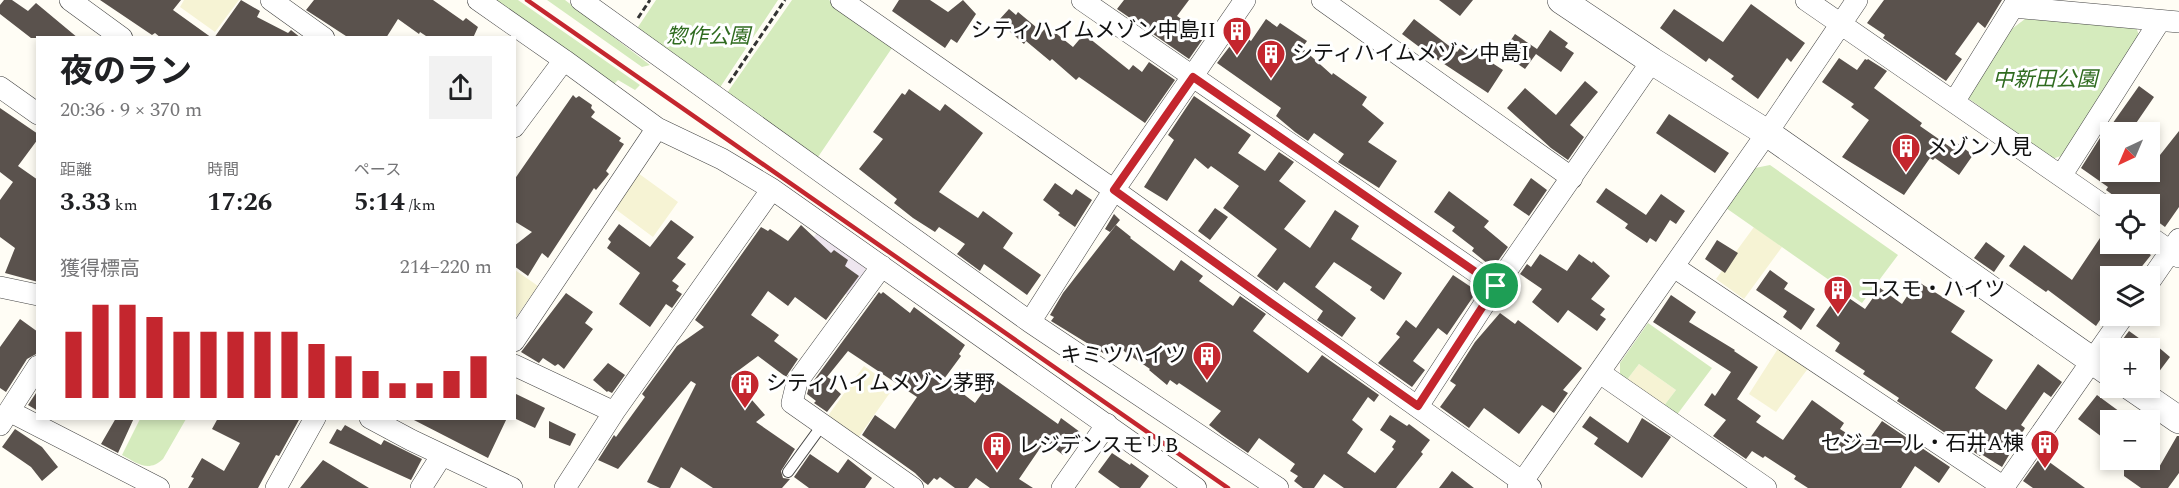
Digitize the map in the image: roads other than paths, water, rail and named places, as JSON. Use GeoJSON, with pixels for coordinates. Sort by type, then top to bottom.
{"type":"FeatureCollection","features":[{"type":"Feature","properties":{"kind":"street"},"geometry":{"type":"LineString","coordinates":[[70,0],[119,36]]}},
{"type":"Feature","properties":{"kind":"street"},"geometry":{"type":"LineString","coordinates":[[272,0],[319,36]]}},
{"type":"Feature","properties":{"kind":"street"},"geometry":{"type":"LineString","coordinates":[[478,0],[657,128],[722,159],[772,189],[1196,488]]}},
{"type":"Feature","properties":{"kind":"street"},"geometry":{"type":"LineString","coordinates":[[581,0],[1030,322],[1278,488]]}},
{"type":"Feature","properties":{"kind":"street"},"geometry":{"type":"LineString","coordinates":[[842,0],[1418,406],[1523,486],[1857,0]]}},
{"type":"Feature","properties":{"kind":"street"},"geometry":{"type":"LineString","coordinates":[[1082,0],[1496,286]]}},
{"type":"Feature","properties":{"kind":"street"},"geometry":{"type":"LineString","coordinates":[[1030,322],[1114,190],[1245,0]]}},
{"type":"Feature","properties":{"kind":"street"},"geometry":{"type":"LineString","coordinates":[[1322,0],[1572,178]]}},
{"type":"Feature","properties":{"kind":"street"},"geometry":{"type":"LineString","coordinates":[[1561,0],[1652,62],[1767,133],[2100,365]]}},
{"type":"Feature","properties":{"kind":"street"},"geometry":{"type":"LineString","coordinates":[[1806,0],[2100,203]]}},
{"type":"Feature","properties":{"kind":"street"},"geometry":{"type":"LineString","coordinates":[[1954,102],[2013,7],[2169,22],[2061,176]]}},
{"type":"Feature","properties":{"kind":"street"},"geometry":{"type":"LineString","coordinates":[[516,124],[564,60]]}},
{"type":"Feature","properties":{"kind":"street"},"geometry":{"type":"LineString","coordinates":[[1418,406],[1496,286],[1652,62]]}},
{"type":"Feature","properties":{"kind":"street"},"geometry":{"type":"LineString","coordinates":[[0,87],[36,113]]}},
{"type":"Feature","properties":{"kind":"street"},"geometry":{"type":"LineString","coordinates":[[516,338],[657,128]]}},
{"type":"Feature","properties":{"kind":"street"},"geometry":{"type":"LineString","coordinates":[[565,488],[614,412],[772,189]]}},
{"type":"Feature","properties":{"kind":"street"},"geometry":{"type":"LineString","coordinates":[[2160,242],[2176,249],[2160,269]]}},
{"type":"Feature","properties":{"kind":"street"},"geometry":{"type":"LineString","coordinates":[[882,266],[797,382],[792,403],[912,488]]}},
{"type":"Feature","properties":{"kind":"street"},"geometry":{"type":"LineString","coordinates":[[1674,267],[2004,488],[2100,367]]}},
{"type":"Feature","properties":{"kind":"street"},"geometry":{"type":"LineString","coordinates":[[0,287],[36,295]]}},
{"type":"Feature","properties":{"kind":"street"},"geometry":{"type":"LineString","coordinates":[[516,366],[614,412]]}},
{"type":"Feature","properties":{"kind":"street"},"geometry":{"type":"LineString","coordinates":[[36,369],[5,418],[149,486]]}},
{"type":"Feature","properties":{"kind":"street"},"geometry":{"type":"LineString","coordinates":[[1600,373],[1766,488]]}},
{"type":"Feature","properties":{"kind":"street"},"geometry":{"type":"LineString","coordinates":[[2147,398],[2179,420]]}},
{"type":"Feature","properties":{"kind":"street"},"geometry":{"type":"LineString","coordinates":[[276,488],[314,420]]}},
{"type":"Feature","properties":{"kind":"street"},"geometry":{"type":"LineString","coordinates":[[374,420],[512,488]]}},
{"type":"Feature","properties":{"kind":"street"},"geometry":{"type":"LineString","coordinates":[[1062,488],[1107,424]]}},
{"type":"Feature","properties":{"kind":"street"},"geometry":{"type":"LineString","coordinates":[[421,488],[442,455]]}},
{"type":"Feature","properties":{"kind":"lane"},"geometry":{"type":"LineString","coordinates":[[788,472],[823,424]]}},
{"type":"Feature","properties":{"kind":"railway"},"geometry":{"type":"LineString","coordinates":[[527,0],[1228,488]]}},
{"type":"Feature","properties":{"kind":"place","name":"シティハイムメゾン中島II"},"geometry":{"type":"Point","coordinates":[1237,56]}},
{"type":"Feature","properties":{"kind":"place","name":"シティハイムメゾン中島I"},"geometry":{"type":"Point","coordinates":[1271,80]}},
{"type":"Feature","properties":{"kind":"place","name":"メゾン人見"},"geometry":{"type":"Point","coordinates":[1906,174]}},
{"type":"Feature","properties":{"kind":"place","name":"コスモ・ハイツ"},"geometry":{"type":"Point","coordinates":[1838,316]}},
{"type":"Feature","properties":{"kind":"place","name":"キミツハイツ"},"geometry":{"type":"Point","coordinates":[1207,382]}},
{"type":"Feature","properties":{"kind":"place","name":"シティハイムメゾン茅野"},"geometry":{"type":"Point","coordinates":[745,410]}},
{"type":"Feature","properties":{"kind":"place","name":"セジュール・石井A棟"},"geometry":{"type":"Point","coordinates":[2045,470]}},
{"type":"Feature","properties":{"kind":"place","name":"レジデンスモリB"},"geometry":{"type":"Point","coordinates":[997,472]}},
{"type":"Feature","properties":{"kind":"park label","name":"惣作公園"},"geometry":{"type":"Point","coordinates":[708,37]}},
{"type":"Feature","properties":{"kind":"park label","name":"中新田公園"},"geometry":{"type":"Point","coordinates":[2045,80]}}]}
